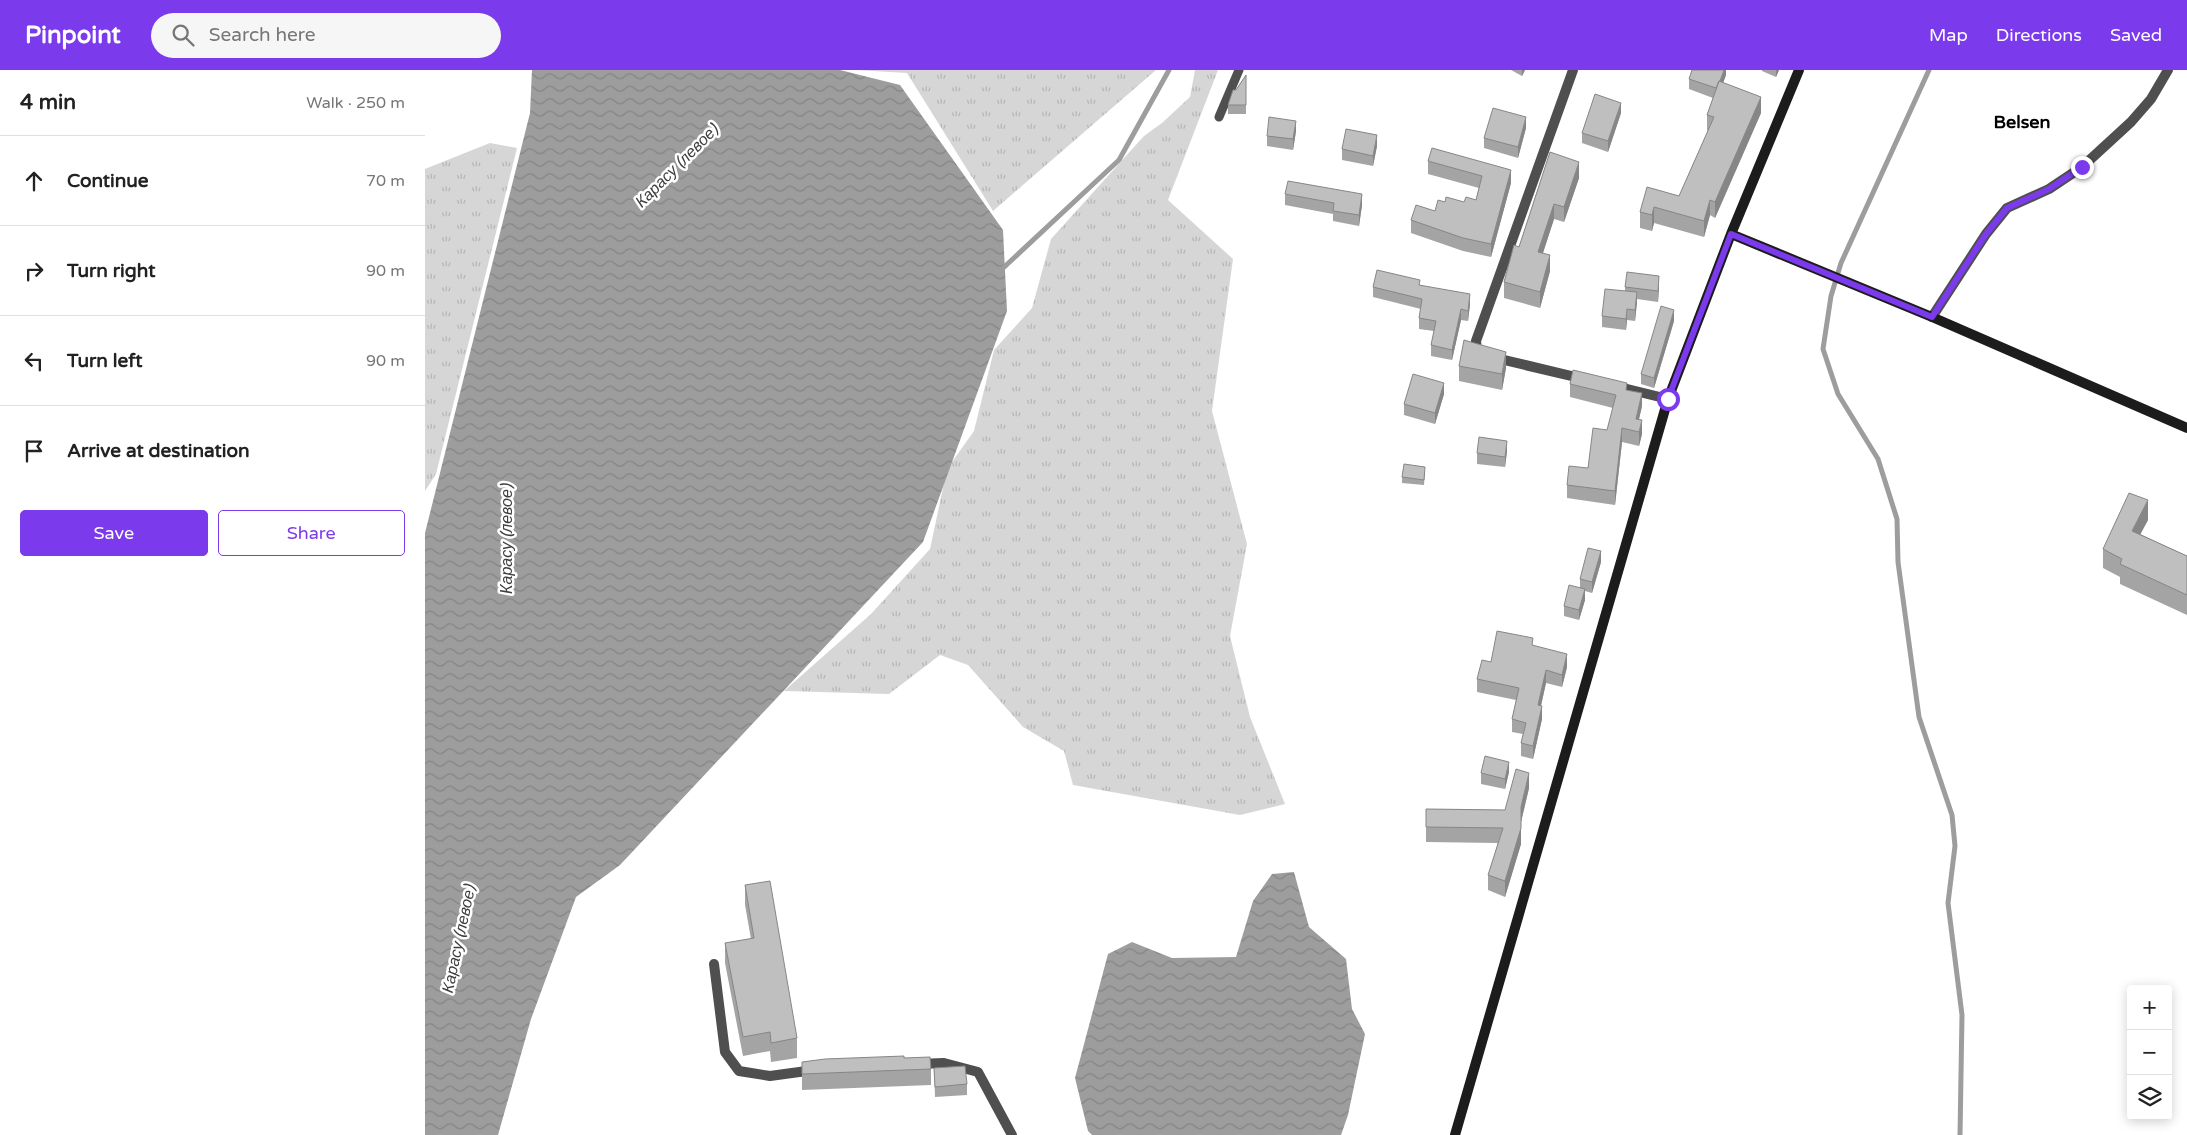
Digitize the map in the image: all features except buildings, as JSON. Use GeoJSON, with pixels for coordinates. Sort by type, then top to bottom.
{"type":"FeatureCollection","features":[{"type":"Feature","properties":{"kind":"main road"},"geometry":{"type":"LineString","coordinates":[[1455,1135],[1668,399],[1731,234],[1799,70]]}},
{"type":"Feature","properties":{"kind":"main road"},"geometry":{"type":"LineString","coordinates":[[1731,234],[1932,317],[2187,428]]}},
{"type":"Feature","properties":{"kind":"street"},"geometry":{"type":"LineString","coordinates":[[1573,70],[1476,341],[1477,350],[1483,355],[1668,399]]}},
{"type":"Feature","properties":{"kind":"street"},"geometry":{"type":"LineString","coordinates":[[1932,317],[1986,234],[2007,208],[2049,189],[2082,167],[2131,122],[2151,99],[2168,70]]}},
{"type":"Feature","properties":{"kind":"street"},"geometry":{"type":"LineString","coordinates":[[714,964],[725,1052],[739,1071],[771,1076],[824,1068]]}},
{"type":"Feature","properties":{"kind":"street"},"geometry":{"type":"LineString","coordinates":[[904,1065],[944,1063],[978,1072],[1012,1135]]}},
{"type":"Feature","properties":{"kind":"lane"},"geometry":{"type":"LineString","coordinates":[[1219,117],[1239,70]]}},
{"type":"Feature","properties":{"kind":"green space"},"geometry":{"type":"Polygon","coordinates":[[[855,70],[1156,70],[993,211],[907,73],[855,70]]]}},
{"type":"Feature","properties":{"kind":"green space"},"geometry":{"type":"Polygon","coordinates":[[[1195,70],[1218,70],[1168,200],[1233,259],[1212,411],[1247,544],[1230,636],[1250,717],[1285,804],[1240,815],[1073,785],[1064,751],[1023,727],[968,665],[940,655],[889,694],[784,691],[871,614],[930,549],[947,469],[974,431],[994,350],[1032,308],[1051,239],[1144,136],[1162,123],[1190,97],[1195,70]]]}},
{"type":"Feature","properties":{"kind":"green space"},"geometry":{"type":"Polygon","coordinates":[[[490,143],[517,148],[436,474],[425,491],[425,169],[490,143]]]}},
{"type":"Feature","properties":{"kind":"water","name":"Карасу (левое)"},"geometry":{"type":"Polygon","coordinates":[[[532,70],[840,70],[900,85],[1003,230],[1007,311],[923,542],[620,865],[576,897],[531,1019],[498,1135],[425,1135],[425,533],[530,113],[532,70]]]}},
{"type":"Feature","properties":{"kind":"water"},"geometry":{"type":"Polygon","coordinates":[[[1294,872],[1309,927],[1346,959],[1352,1009],[1365,1034],[1348,1115],[1341,1135],[1092,1135],[1088,1131],[1075,1078],[1108,954],[1132,942],[1172,958],[1236,957],[1253,901],[1272,874],[1294,872]]]}},
{"type":"Feature","properties":{"kind":"waterway"},"geometry":{"type":"LineString","coordinates":[[1001,270],[1119,160],[1169,70]]}},
{"type":"Feature","properties":{"kind":"waterway"},"geometry":{"type":"LineString","coordinates":[[1929,70],[1841,263],[1831,296],[1823,349],[1838,394],[1878,459],[1897,519],[1898,562],[1919,717],[1952,815],[1955,846],[1948,903],[1962,1015],[1960,1135]]}},
{"type":"Feature","properties":{"kind":"district","name":"Belsen"},"geometry":{"type":"Point","coordinates":[2022,122]}},
{"type":"Feature","properties":{"kind":"route"},"geometry":{"type":"LineString","coordinates":[[1668,399],[1731,234],[1932,317],[1986,234],[2007,208],[2049,189],[2082,167]]}}]}
